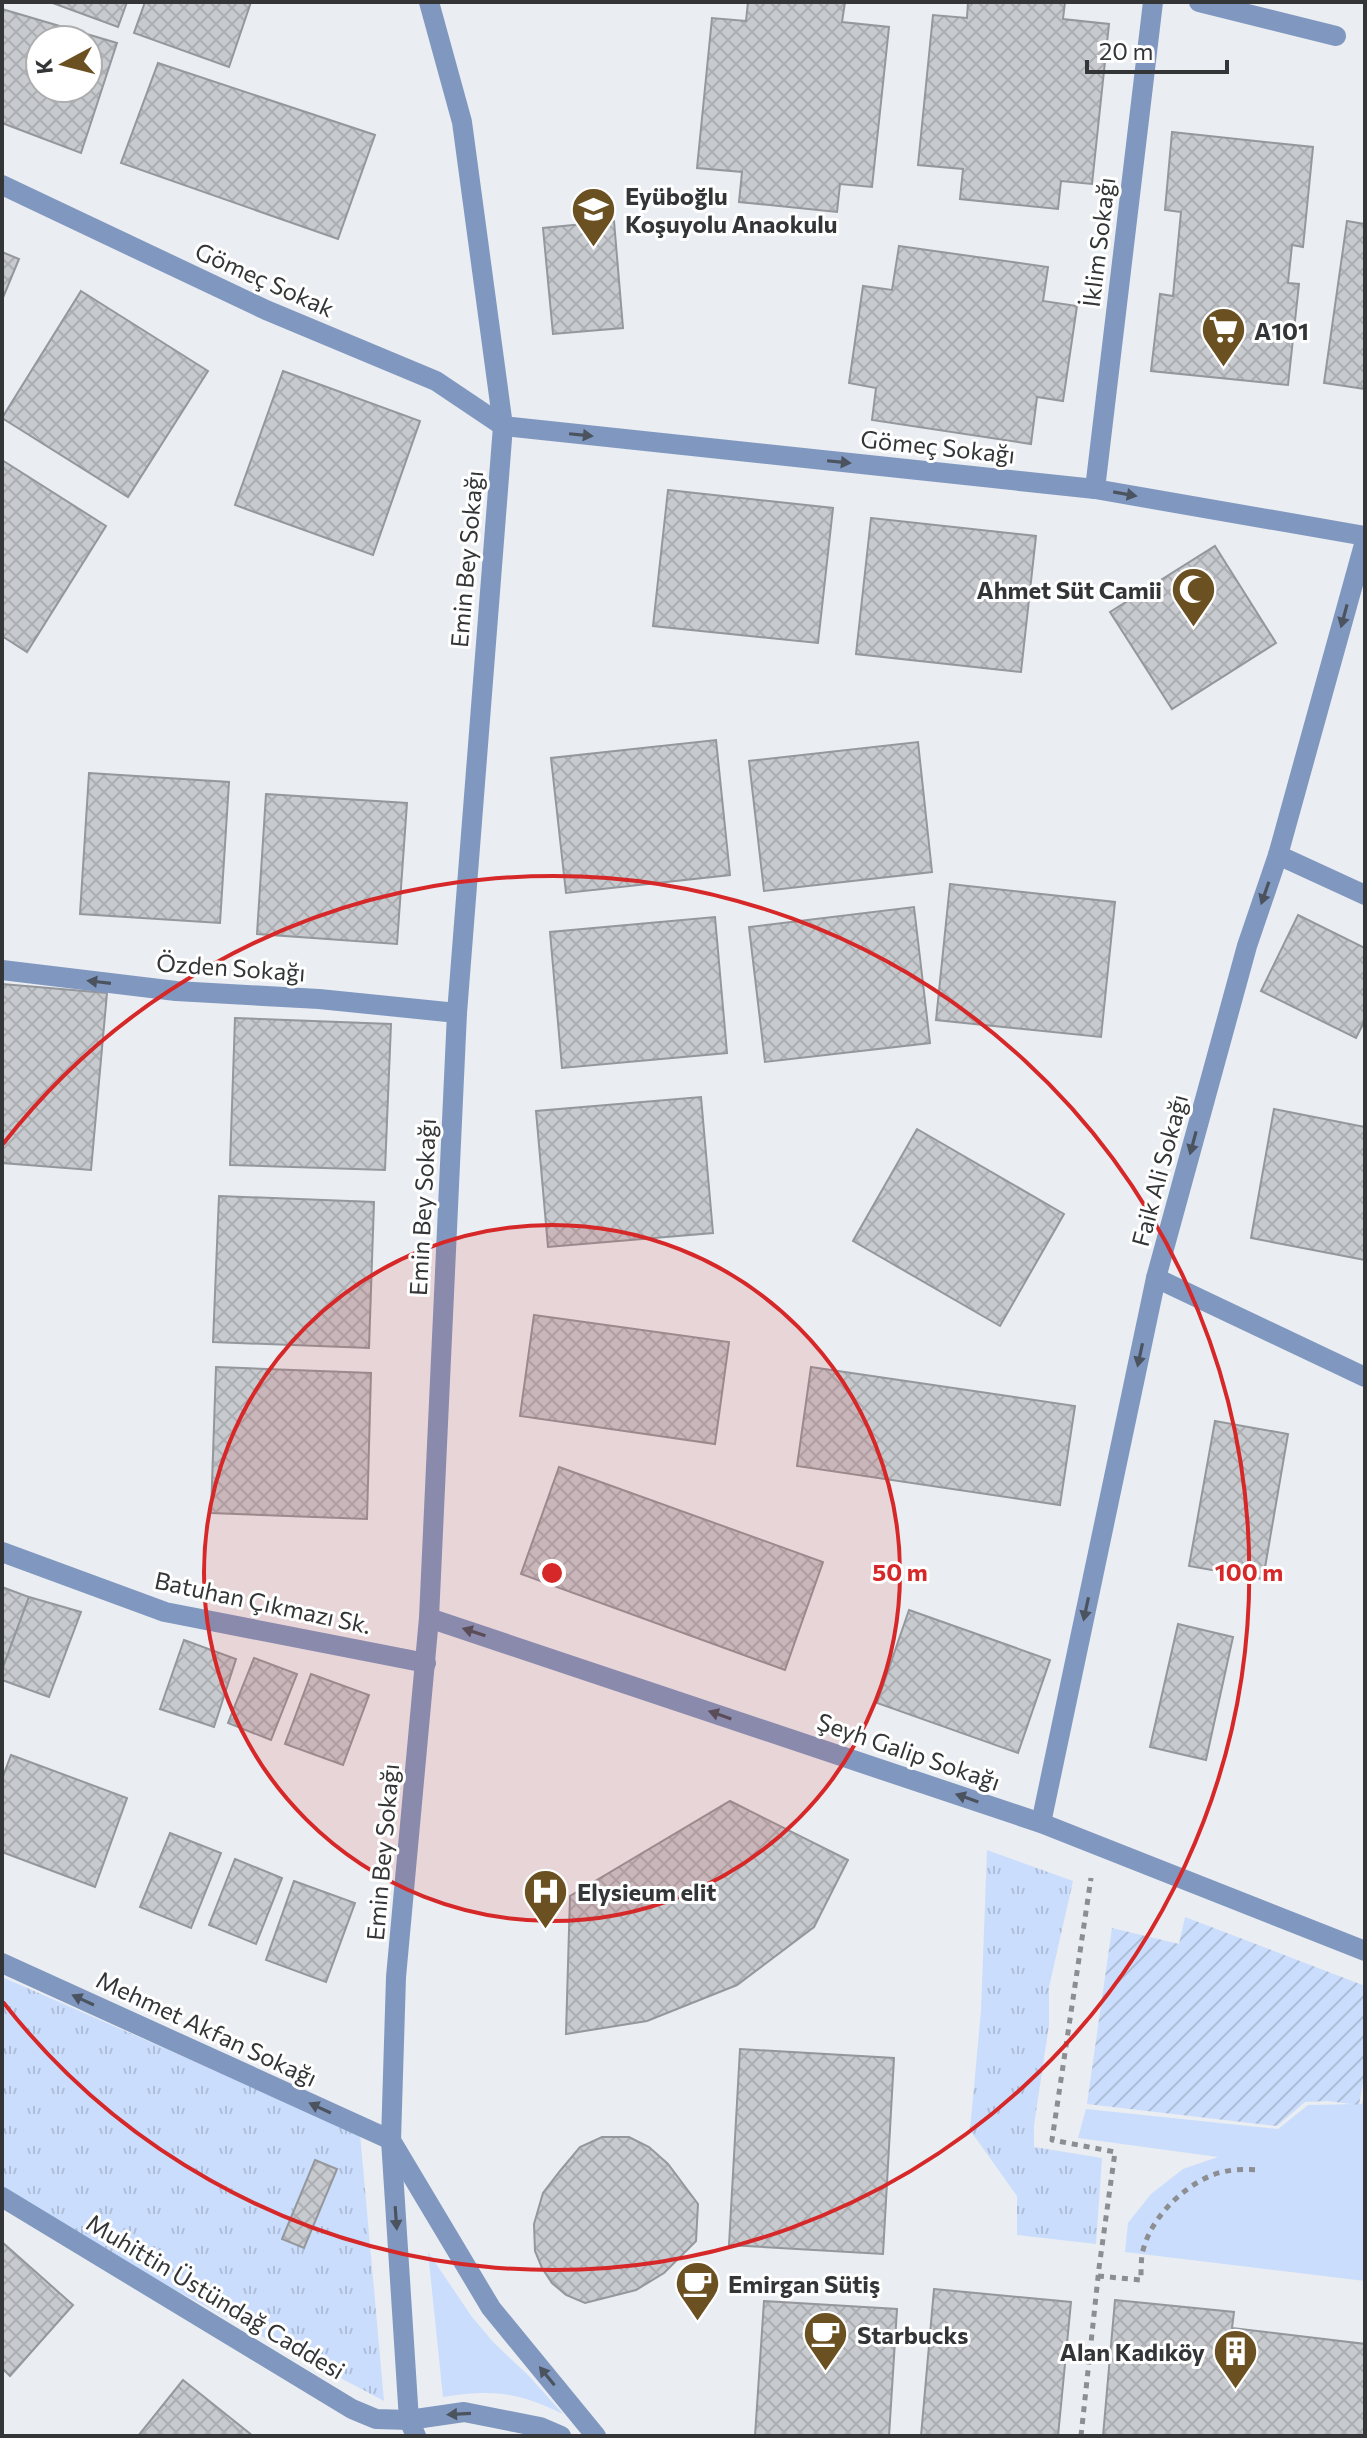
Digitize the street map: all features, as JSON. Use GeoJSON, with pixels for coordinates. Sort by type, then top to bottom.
{"type":"FeatureCollection","features":[{"type":"Feature","properties":{"kind":"street","name":"Emin Bey Sokağı"},"geometry":{"type":"LineString","coordinates":[[412,2428],[391,2140],[396,1977],[426,1663],[457,1013],[503,426],[462,122],[429,2]]}},
{"type":"Feature","properties":{"kind":"street","name":"İklim Sokağı"},"geometry":{"type":"LineString","coordinates":[[1095,489],[1153,2]]}},
{"type":"Feature","properties":{"kind":"street"},"geometry":{"type":"LineString","coordinates":[[1199,2],[1336,36]]}},
{"type":"Feature","properties":{"kind":"street","name":"Gömeç Sokak"},"geometry":{"type":"LineString","coordinates":[[2,185],[266,310],[436,381],[503,426]]}},
{"type":"Feature","properties":{"kind":"street","name":"Gömeç Sokağı"},"geometry":{"type":"LineString","coordinates":[[503,426],[1095,489],[1365,539]]}},
{"type":"Feature","properties":{"kind":"street","name":"Faik Ali Sokağı"},"geometry":{"type":"LineString","coordinates":[[1041,1823],[1156,1278],[1247,946],[1278,855],[1365,539]]}},
{"type":"Feature","properties":{"kind":"street"},"geometry":{"type":"LineString","coordinates":[[1278,855],[1365,895]]}},
{"type":"Feature","properties":{"kind":"street","name":"Özden Sokağı"},"geometry":{"type":"LineString","coordinates":[[2,970],[176,991],[319,999],[457,1013]]}},
{"type":"Feature","properties":{"kind":"street"},"geometry":{"type":"LineString","coordinates":[[1156,1278],[1365,1377]]}},
{"type":"Feature","properties":{"kind":"street","name":"Batuhan Çıkmazı Sk."},"geometry":{"type":"LineString","coordinates":[[2,1552],[165,1612],[426,1663]]}},
{"type":"Feature","properties":{"kind":"street","name":"Şeyh Galip Sokağı"},"geometry":{"type":"LineString","coordinates":[[429,1618],[1041,1823],[1365,1951]]}},
{"type":"Feature","properties":{"kind":"street","name":"Mehmet Akfan Sokağı"},"geometry":{"type":"LineString","coordinates":[[2,1963],[391,2140]]}},
{"type":"Feature","properties":{"kind":"street"},"geometry":{"type":"LineString","coordinates":[[391,2140],[491,2308],[596,2436]]}},
{"type":"Feature","properties":{"kind":"street","name":"Muhittin Üstündağ Caddesi"},"geometry":{"type":"LineString","coordinates":[[2,2197],[352,2409],[412,2428],[464,2412],[540,2427],[561,2436]]}},
{"type":"Feature","properties":{"kind":"path"},"geometry":{"type":"LineString","coordinates":[[1081,2436],[1115,2152],[1052,2140],[1092,1874]]}},
{"type":"Feature","properties":{"kind":"path"},"geometry":{"type":"LineString","coordinates":[[1098,2276],[1141,2280],[1142,2254],[1166,2208],[1210,2176],[1237,2168],[1260,2170]]}},
{"type":"Feature","properties":{"kind":"green space"},"geometry":{"type":"Polygon","coordinates":[[[987,1850],[1073,1881],[1049,1987],[1049,2025],[1034,2125],[1034,2147],[1102,2158],[1096,2244],[1017,2235],[1017,2196],[970,2130],[981,2011],[987,1850]]]}},
{"type":"Feature","properties":{"kind":"green space"},"geometry":{"type":"Polygon","coordinates":[[[1185,1917],[1365,1986],[1365,2071],[1359,2105],[1305,2102],[1277,2126],[1087,2104],[1112,1928],[1179,1944],[1185,1917]]]}},
{"type":"Feature","properties":{"kind":"green space"},"geometry":{"type":"Polygon","coordinates":[[[2,1977],[360,2134],[384,2401],[2,2198],[2,1977]]]}},
{"type":"Feature","properties":{"kind":"green space"},"geometry":{"type":"Polygon","coordinates":[[[1365,2089],[1365,2281],[1125,2252],[1128,2223],[1151,2194],[1183,2169],[1218,2157],[1078,2138],[1086,2109],[1278,2129],[1308,2105],[1362,2104],[1365,2089]]]}},
{"type":"Feature","properties":{"kind":"green space"},"geometry":{"type":"Polygon","coordinates":[[[428,2252],[472,2317],[563,2414],[505,2394],[443,2397],[428,2252]]]}},
{"type":"Feature","properties":{"kind":"building"},"geometry":{"type":"Polygon","coordinates":[[[50,2],[127,2],[118,27],[50,2]]]}},
{"type":"Feature","properties":{"kind":"building"},"geometry":{"type":"Polygon","coordinates":[[[145,2],[251,2],[229,67],[134,33],[145,2]]]}},
{"type":"Feature","properties":{"kind":"building"},"geometry":{"type":"Polygon","coordinates":[[[748,2],[845,2],[842,22],[889,27],[872,187],[840,184],[837,212],[739,202],[742,172],[697,168],[712,18],[746,21],[748,2]]]}},
{"type":"Feature","properties":{"kind":"building"},"geometry":{"type":"Polygon","coordinates":[[[968,2],[1065,2],[1063,19],[1109,24],[1092,184],[1061,181],[1058,209],[960,199],[963,169],[918,165],[933,15],[967,18],[968,2]]]}},
{"type":"Feature","properties":{"kind":"building"},"geometry":{"type":"Polygon","coordinates":[[[2,9],[53,24],[24,24],[24,104],[97,104],[81,153],[2,123],[2,9]]]}},
{"type":"Feature","properties":{"kind":"building"},"geometry":{"type":"Polygon","coordinates":[[[104,39],[117,43],[104,83],[104,39]]]}},
{"type":"Feature","properties":{"kind":"building"},"geometry":{"type":"Polygon","coordinates":[[[158,63],[375,135],[338,239],[121,163],[158,63]]]}},
{"type":"Feature","properties":{"kind":"building"},"geometry":{"type":"Polygon","coordinates":[[[1172,132],[1313,147],[1303,247],[1292,245],[1288,283],[1299,284],[1288,385],[1151,371],[1160,294],[1173,296],[1181,212],[1165,210],[1172,132]]]}},
{"type":"Feature","properties":{"kind":"building"},"geometry":{"type":"Polygon","coordinates":[[[614,221],[623,328],[553,334],[543,228],[614,221]]]}},
{"type":"Feature","properties":{"kind":"building"},"geometry":{"type":"Polygon","coordinates":[[[1347,221],[1365,224],[1365,389],[1324,383],[1347,221]]]}},
{"type":"Feature","properties":{"kind":"building"},"geometry":{"type":"Polygon","coordinates":[[[899,246],[1048,267],[1043,301],[1077,306],[1063,401],[1037,397],[1031,444],[872,420],[876,388],[849,383],[863,286],[892,290],[899,246]]]}},
{"type":"Feature","properties":{"kind":"building"},"geometry":{"type":"Polygon","coordinates":[[[2,252],[19,259],[2,300],[2,252]]]}},
{"type":"Feature","properties":{"kind":"building"},"geometry":{"type":"Polygon","coordinates":[[[81,291],[208,371],[128,497],[2,418],[81,291]]]}},
{"type":"Feature","properties":{"kind":"building"},"geometry":{"type":"Polygon","coordinates":[[[283,371],[420,421],[373,555],[235,505],[283,371]]]}},
{"type":"Feature","properties":{"kind":"building"},"geometry":{"type":"Polygon","coordinates":[[[2,460],[106,526],[27,652],[2,636],[2,460]]]}},
{"type":"Feature","properties":{"kind":"building"},"geometry":{"type":"Polygon","coordinates":[[[668,490],[833,508],[818,643],[653,626],[668,490]]]}},
{"type":"Feature","properties":{"kind":"building"},"geometry":{"type":"Polygon","coordinates":[[[871,518],[1036,536],[1021,672],[856,654],[871,518]]]}},
{"type":"Feature","properties":{"kind":"building","name":"Ahmet Süt Camii"},"geometry":{"type":"Polygon","coordinates":[[[1215,546],[1276,643],[1172,709],[1110,612],[1215,546]]]}},
{"type":"Feature","properties":{"kind":"building"},"geometry":{"type":"Polygon","coordinates":[[[716,740],[730,875],[566,893],[551,758],[716,740]]]}},
{"type":"Feature","properties":{"kind":"building"},"geometry":{"type":"Polygon","coordinates":[[[918,742],[932,872],[764,891],[749,761],[918,742]]]}},
{"type":"Feature","properties":{"kind":"building"},"geometry":{"type":"Polygon","coordinates":[[[89,773],[229,782],[220,923],[80,914],[89,773]]]}},
{"type":"Feature","properties":{"kind":"building"},"geometry":{"type":"Polygon","coordinates":[[[266,794],[407,803],[397,944],[257,934],[266,794]]]}},
{"type":"Feature","properties":{"kind":"building"},"geometry":{"type":"Polygon","coordinates":[[[950,884],[1115,902],[1101,1037],[936,1020],[950,884]]]}},
{"type":"Feature","properties":{"kind":"building"},"geometry":{"type":"Polygon","coordinates":[[[914,907],[930,1043],[765,1062],[749,927],[914,907]]]}},
{"type":"Feature","properties":{"kind":"building"},"geometry":{"type":"Polygon","coordinates":[[[1298,915],[1365,948],[1365,1020],[1356,1038],[1261,991],[1298,915]]]}},
{"type":"Feature","properties":{"kind":"building"},"geometry":{"type":"Polygon","coordinates":[[[715,917],[727,1053],[562,1068],[550,932],[715,917]]]}},
{"type":"Feature","properties":{"kind":"building"},"geometry":{"type":"Polygon","coordinates":[[[2,984],[107,993],[91,1170],[2,1163],[2,984]]]}},
{"type":"Feature","properties":{"kind":"building"},"geometry":{"type":"Polygon","coordinates":[[[235,1018],[391,1024],[385,1170],[230,1165],[235,1018]]]}},
{"type":"Feature","properties":{"kind":"building"},"geometry":{"type":"Polygon","coordinates":[[[701,1097],[713,1233],[548,1247],[536,1111],[701,1097]]]}},
{"type":"Feature","properties":{"kind":"building"},"geometry":{"type":"Polygon","coordinates":[[[1274,1109],[1365,1127],[1365,1260],[1251,1238],[1274,1109]]]}},
{"type":"Feature","properties":{"kind":"building"},"geometry":{"type":"Polygon","coordinates":[[[917,1129],[1064,1214],[1000,1326],[853,1241],[917,1129]]]}},
{"type":"Feature","properties":{"kind":"building"},"geometry":{"type":"Polygon","coordinates":[[[219,1196],[374,1202],[369,1348],[213,1342],[219,1196]]]}},
{"type":"Feature","properties":{"kind":"building"},"geometry":{"type":"Polygon","coordinates":[[[534,1315],[729,1342],[715,1444],[520,1416],[534,1315]]]}},
{"type":"Feature","properties":{"kind":"building"},"geometry":{"type":"Polygon","coordinates":[[[216,1367],[371,1373],[367,1519],[211,1513],[216,1367]]]}},
{"type":"Feature","properties":{"kind":"building"},"geometry":{"type":"Polygon","coordinates":[[[811,1367],[1075,1406],[1060,1505],[797,1466],[811,1367]]]}},
{"type":"Feature","properties":{"kind":"building"},"geometry":{"type":"Polygon","coordinates":[[[1215,1421],[1288,1434],[1263,1579],[1189,1566],[1215,1421]]]}},
{"type":"Feature","properties":{"kind":"building"},"geometry":{"type":"Polygon","coordinates":[[[559,1467],[823,1562],[785,1670],[521,1574],[559,1467]]]}},
{"type":"Feature","properties":{"kind":"building"},"geometry":{"type":"Polygon","coordinates":[[[2,1587],[29,1597],[2,1670],[2,1587]]]}},
{"type":"Feature","properties":{"kind":"building"},"geometry":{"type":"Polygon","coordinates":[[[29,1597],[81,1612],[49,1697],[2,1680],[2,1670],[29,1597]]]}},
{"type":"Feature","properties":{"kind":"building"},"geometry":{"type":"Polygon","coordinates":[[[909,1610],[1050,1660],[1018,1753],[877,1703],[909,1610]]]}},
{"type":"Feature","properties":{"kind":"building"},"geometry":{"type":"Polygon","coordinates":[[[1178,1624],[1233,1637],[1206,1760],[1150,1747],[1178,1624]]]}},
{"type":"Feature","properties":{"kind":"building"},"geometry":{"type":"Polygon","coordinates":[[[184,1640],[236,1659],[214,1727],[160,1709],[184,1640]]]}},
{"type":"Feature","properties":{"kind":"building"},"geometry":{"type":"Polygon","coordinates":[[[254,1658],[297,1674],[271,1740],[228,1723],[254,1658]]]}},
{"type":"Feature","properties":{"kind":"building"},"geometry":{"type":"Polygon","coordinates":[[[311,1674],[369,1695],[343,1765],[285,1744],[311,1674]]]}},
{"type":"Feature","properties":{"kind":"building"},"geometry":{"type":"Polygon","coordinates":[[[11,1755],[127,1798],[95,1887],[2,1852],[2,1779],[11,1755]]]}},
{"type":"Feature","properties":{"kind":"building"},"geometry":{"type":"Polygon","coordinates":[[[730,1801],[848,1860],[814,1927],[737,1985],[647,2021],[566,2034],[570,1896],[730,1801]]]}},
{"type":"Feature","properties":{"kind":"building"},"geometry":{"type":"Polygon","coordinates":[[[170,1833],[221,1853],[191,1928],[140,1907],[170,1833]]]}},
{"type":"Feature","properties":{"kind":"building"},"geometry":{"type":"Polygon","coordinates":[[[235,1859],[282,1878],[256,1944],[209,1925],[235,1859]]]}},
{"type":"Feature","properties":{"kind":"building"},"geometry":{"type":"Polygon","coordinates":[[[294,1881],[355,1903],[326,1982],[266,1960],[294,1881]]]}},
{"type":"Feature","properties":{"kind":"building"},"geometry":{"type":"Polygon","coordinates":[[[740,2049],[894,2058],[883,2254],[729,2245],[740,2049]]]}},
{"type":"Feature","properties":{"kind":"building"},"geometry":{"type":"Polygon","coordinates":[[[602,2137],[629,2137],[649,2147],[668,2164],[698,2204],[696,2241],[664,2273],[636,2290],[585,2303],[566,2295],[552,2283],[542,2268],[535,2251],[534,2224],[543,2193],[560,2171],[580,2147],[602,2137]]]}},
{"type":"Feature","properties":{"kind":"building"},"geometry":{"type":"Polygon","coordinates":[[[315,2160],[337,2169],[304,2248],[282,2239],[315,2160]]]}},
{"type":"Feature","properties":{"kind":"building"},"geometry":{"type":"Polygon","coordinates":[[[2,2242],[73,2305],[10,2376],[2,2368],[2,2242]]]}},
{"type":"Feature","properties":{"kind":"building"},"geometry":{"type":"Polygon","coordinates":[[[934,2289],[1071,2302],[1058,2436],[921,2436],[934,2289]]]}},
{"type":"Feature","properties":{"kind":"building","name":"Alan Kadıköy"},"geometry":{"type":"Polygon","coordinates":[[[1115,2300],[1234,2312],[1232,2328],[1365,2344],[1365,2436],[1103,2436],[1115,2300]]]}},
{"type":"Feature","properties":{"kind":"building","name":"Starbucks"},"geometry":{"type":"Polygon","coordinates":[[[764,2301],[897,2309],[889,2436],[755,2436],[764,2301]]]}},
{"type":"Feature","properties":{"kind":"building"},"geometry":{"type":"Polygon","coordinates":[[[183,2380],[253,2436],[138,2436],[183,2380]]]}},
{"type":"Feature","properties":{"kind":"place","name":"Eyüboğlu Koşuyolu Anaokulu"},"geometry":{"type":"Point","coordinates":[594,248]}},
{"type":"Feature","properties":{"kind":"place","name":"A101"},"geometry":{"type":"Point","coordinates":[1223,369]}},
{"type":"Feature","properties":{"kind":"place","name":"Ahmet Süt Camii"},"geometry":{"type":"Point","coordinates":[1193,628]}},
{"type":"Feature","properties":{"kind":"place","name":"Elysieum elit"},"geometry":{"type":"Point","coordinates":[546,1930]}},
{"type":"Feature","properties":{"kind":"place","name":"Emirgan Sütiş"},"geometry":{"type":"Point","coordinates":[697,2322]}},
{"type":"Feature","properties":{"kind":"place","name":"Starbucks"},"geometry":{"type":"Point","coordinates":[826,2373]}},
{"type":"Feature","properties":{"kind":"place","name":"Alan Kadıköy"},"geometry":{"type":"Point","coordinates":[1236,2390]}}]}
